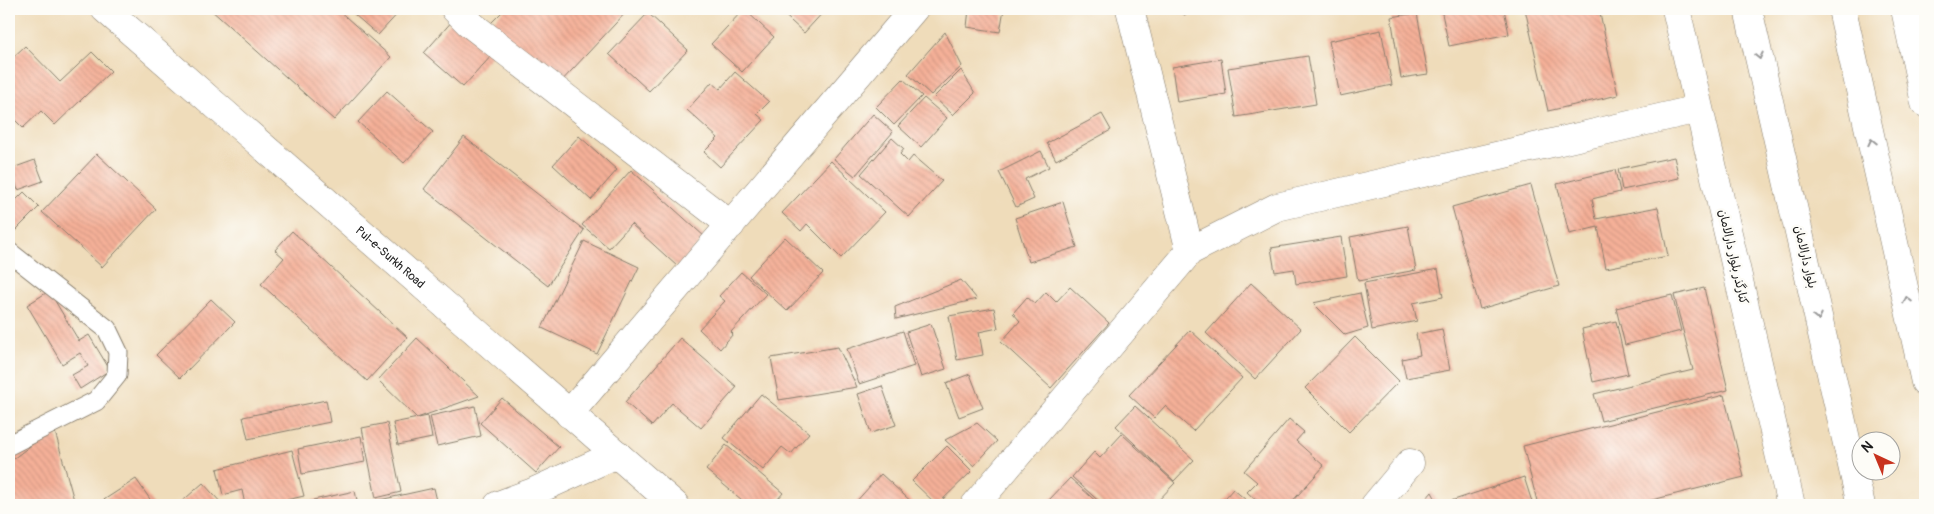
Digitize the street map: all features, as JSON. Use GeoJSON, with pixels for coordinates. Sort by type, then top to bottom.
{"type":"FeatureCollection","features":[{"type":"Feature","properties":{"kind":"street","name":"Pul-e-Surkh Road"},"geometry":{"type":"LineString","coordinates":[[105,9],[617,454],[670,504]]}},
{"type":"Feature","properties":{"kind":"street"},"geometry":{"type":"LineString","coordinates":[[569,414],[914,9]]}},
{"type":"Feature","properties":{"kind":"street"},"geometry":{"type":"LineString","coordinates":[[1130,9],[1190,251]]}},
{"type":"Feature","properties":{"kind":"street","name":"کنارگذر بلوار دارالامان"},"geometry":{"type":"LineString","coordinates":[[1676,9],[1791,505]]}},
{"type":"Feature","properties":{"kind":"street","name":"بلوار دارالامان"},"geometry":{"type":"LineString","coordinates":[[1748,9],[1861,505]]}},
{"type":"Feature","properties":{"kind":"street"},"geometry":{"type":"LineString","coordinates":[[1842,9],[1925,382]]}},
{"type":"Feature","properties":{"kind":"street"},"geometry":{"type":"LineString","coordinates":[[1905,9],[1925,103]]}},
{"type":"Feature","properties":{"kind":"street"},"geometry":{"type":"LineString","coordinates":[[468,13],[731,225]]}},
{"type":"Feature","properties":{"kind":"street"},"geometry":{"type":"LineString","coordinates":[[975,505],[1190,251],[1277,207],[1698,109]]}},
{"type":"Feature","properties":{"kind":"street"},"geometry":{"type":"LineString","coordinates":[[498,505],[533,492],[617,454]]}},
{"type":"Feature","properties":{"kind":"street"},"geometry":{"type":"LineString","coordinates":[[1375,505],[1410,463]]}},
{"type":"Feature","properties":{"kind":"lane"},"geometry":{"type":"LineString","coordinates":[[9,252],[107,329],[118,352],[116,375],[96,401],[9,445]]}},
{"type":"Feature","properties":{"kind":"building"},"geometry":{"type":"Polygon","coordinates":[[[210,9],[337,9],[391,57],[334,120],[210,9]]]}},
{"type":"Feature","properties":{"kind":"building"},"geometry":{"type":"Polygon","coordinates":[[[348,9],[402,9],[378,35],[348,9]]]}},
{"type":"Feature","properties":{"kind":"building"},"geometry":{"type":"Polygon","coordinates":[[[505,9],[629,9],[558,85],[491,23],[505,9]]]}},
{"type":"Feature","properties":{"kind":"building"},"geometry":{"type":"Polygon","coordinates":[[[744,9],[774,37],[742,72],[711,44],[744,9]]]}},
{"type":"Feature","properties":{"kind":"building"},"geometry":{"type":"Polygon","coordinates":[[[778,9],[826,9],[804,33],[778,9]]]}},
{"type":"Feature","properties":{"kind":"building"},"geometry":{"type":"Polygon","coordinates":[[[969,9],[1004,9],[1000,32],[967,27],[969,9]]]}},
{"type":"Feature","properties":{"kind":"building"},"geometry":{"type":"Polygon","coordinates":[[[1182,9],[1203,9],[1184,15],[1182,9]]]}},
{"type":"Feature","properties":{"kind":"building"},"geometry":{"type":"Polygon","coordinates":[[[1441,9],[1504,9],[1509,34],[1449,46],[1441,9]]]}},
{"type":"Feature","properties":{"kind":"building"},"geometry":{"type":"Polygon","coordinates":[[[1525,9],[1599,9],[1618,95],[1548,111],[1525,9]]]}},
{"type":"Feature","properties":{"kind":"building"},"geometry":{"type":"Polygon","coordinates":[[[648,13],[688,50],[649,91],[609,54],[648,13]]]}},
{"type":"Feature","properties":{"kind":"building"},"geometry":{"type":"Polygon","coordinates":[[[1417,13],[1428,74],[1401,78],[1391,17],[1417,13]]]}},
{"type":"Feature","properties":{"kind":"building"},"geometry":{"type":"Polygon","coordinates":[[[454,19],[493,54],[463,87],[424,53],[454,19]]]}},
{"type":"Feature","properties":{"kind":"building"},"geometry":{"type":"Polygon","coordinates":[[[1381,30],[1392,85],[1340,96],[1329,41],[1381,30]]]}},
{"type":"Feature","properties":{"kind":"building"},"geometry":{"type":"Polygon","coordinates":[[[945,32],[962,66],[931,95],[908,74],[945,32]]]}},
{"type":"Feature","properties":{"kind":"building"},"geometry":{"type":"Polygon","coordinates":[[[25,46],[60,82],[92,52],[111,71],[55,125],[41,111],[23,128],[9,114],[9,61],[25,46]]]}},
{"type":"Feature","properties":{"kind":"building"},"geometry":{"type":"Polygon","coordinates":[[[1308,56],[1316,104],[1236,117],[1228,68],[1308,56]]]}},
{"type":"Feature","properties":{"kind":"building"},"geometry":{"type":"Polygon","coordinates":[[[1221,59],[1226,94],[1177,102],[1172,67],[1221,59]]]}},
{"type":"Feature","properties":{"kind":"building"},"geometry":{"type":"Polygon","coordinates":[[[961,70],[975,93],[953,115],[934,97],[961,70]]]}},
{"type":"Feature","properties":{"kind":"building"},"geometry":{"type":"Polygon","coordinates":[[[735,72],[769,102],[757,114],[764,120],[720,167],[704,152],[718,138],[687,110],[712,82],[720,89],[735,72]]]}},
{"type":"Feature","properties":{"kind":"building"},"geometry":{"type":"Polygon","coordinates":[[[903,79],[922,96],[894,125],[876,107],[903,79]]]}},
{"type":"Feature","properties":{"kind":"building"},"geometry":{"type":"Polygon","coordinates":[[[387,91],[433,132],[404,163],[358,122],[387,91]]]}},
{"type":"Feature","properties":{"kind":"building"},"geometry":{"type":"Polygon","coordinates":[[[924,98],[947,118],[921,147],[898,126],[924,98]]]}},
{"type":"Feature","properties":{"kind":"building"},"geometry":{"type":"Polygon","coordinates":[[[873,114],[893,132],[855,176],[834,159],[873,114]]]}},
{"type":"Feature","properties":{"kind":"building"},"geometry":{"type":"Polygon","coordinates":[[[1102,114],[1111,130],[1056,160],[1047,143],[1102,114]]]}},
{"type":"Feature","properties":{"kind":"building"},"geometry":{"type":"Polygon","coordinates":[[[579,136],[617,170],[591,200],[553,165],[579,136]]]}},
{"type":"Feature","properties":{"kind":"building"},"geometry":{"type":"Polygon","coordinates":[[[464,137],[584,230],[548,286],[424,189],[464,137]]]}},
{"type":"Feature","properties":{"kind":"building"},"geometry":{"type":"Polygon","coordinates":[[[892,138],[904,149],[900,154],[908,162],[913,156],[942,181],[909,217],[861,174],[892,138]]]}},
{"type":"Feature","properties":{"kind":"building"},"geometry":{"type":"Polygon","coordinates":[[[1041,151],[1049,167],[1025,179],[1034,199],[1016,207],[999,172],[1041,151]]]}},
{"type":"Feature","properties":{"kind":"building"},"geometry":{"type":"Polygon","coordinates":[[[97,154],[156,209],[102,267],[42,212],[97,154]]]}},
{"type":"Feature","properties":{"kind":"building"},"geometry":{"type":"Polygon","coordinates":[[[1674,157],[1679,178],[1622,190],[1618,169],[1674,157]]]}},
{"type":"Feature","properties":{"kind":"building"},"geometry":{"type":"Polygon","coordinates":[[[35,160],[43,181],[18,190],[10,169],[35,160]]]}},
{"type":"Feature","properties":{"kind":"building"},"geometry":{"type":"Polygon","coordinates":[[[831,161],[885,212],[841,258],[807,224],[801,231],[782,213],[831,161]]]}},
{"type":"Feature","properties":{"kind":"building"},"geometry":{"type":"Polygon","coordinates":[[[631,170],[705,237],[678,267],[631,224],[609,248],[582,225],[631,170]]]}},
{"type":"Feature","properties":{"kind":"building"},"geometry":{"type":"Polygon","coordinates":[[[1615,170],[1620,192],[1592,199],[1596,219],[1658,207],[1668,256],[1606,268],[1598,227],[1569,234],[1557,184],[1615,170]]]}},
{"type":"Feature","properties":{"kind":"building"},"geometry":{"type":"Polygon","coordinates":[[[1531,185],[1559,286],[1480,309],[1452,207],[1531,185]]]}},
{"type":"Feature","properties":{"kind":"building"},"geometry":{"type":"Polygon","coordinates":[[[24,192],[39,207],[14,232],[9,226],[9,207],[24,192]]]}},
{"type":"Feature","properties":{"kind":"building"},"geometry":{"type":"Polygon","coordinates":[[[1063,202],[1077,247],[1029,262],[1015,218],[1063,202]]]}},
{"type":"Feature","properties":{"kind":"building"},"geometry":{"type":"Polygon","coordinates":[[[1408,226],[1416,270],[1358,281],[1350,237],[1408,226]]]}},
{"type":"Feature","properties":{"kind":"building"},"geometry":{"type":"Polygon","coordinates":[[[292,231],[407,337],[367,381],[261,284],[284,258],[275,250],[292,231]]]}},
{"type":"Feature","properties":{"kind":"building"},"geometry":{"type":"Polygon","coordinates":[[[785,237],[823,273],[787,311],[749,276],[785,237]]]}},
{"type":"Feature","properties":{"kind":"building"},"geometry":{"type":"Polygon","coordinates":[[[1341,237],[1347,276],[1296,284],[1294,269],[1275,272],[1271,248],[1341,237]]]}},
{"type":"Feature","properties":{"kind":"building"},"geometry":{"type":"Polygon","coordinates":[[[584,241],[639,267],[597,354],[542,328],[584,241]]]}},
{"type":"Feature","properties":{"kind":"building"},"geometry":{"type":"Polygon","coordinates":[[[1438,269],[1443,297],[1413,303],[1417,321],[1372,330],[1364,283],[1438,269]]]}},
{"type":"Feature","properties":{"kind":"building"},"geometry":{"type":"Polygon","coordinates":[[[741,272],[766,294],[731,332],[733,334],[720,349],[699,329],[725,301],[719,296],[741,272]]]}},
{"type":"Feature","properties":{"kind":"building"},"geometry":{"type":"Polygon","coordinates":[[[961,280],[977,299],[896,319],[895,307],[961,280]]]}},
{"type":"Feature","properties":{"kind":"building"},"geometry":{"type":"Polygon","coordinates":[[[1251,283],[1301,329],[1255,379],[1206,333],[1251,283]]]}},
{"type":"Feature","properties":{"kind":"building"},"geometry":{"type":"Polygon","coordinates":[[[1070,287],[1109,323],[1051,388],[1001,342],[1020,321],[1013,313],[1027,297],[1035,304],[1046,292],[1056,302],[1070,287]]]}},
{"type":"Feature","properties":{"kind":"building"},"geometry":{"type":"Polygon","coordinates":[[[1704,288],[1728,390],[1601,421],[1594,394],[1693,370],[1674,295],[1704,288]]]}},
{"type":"Feature","properties":{"kind":"building"},"geometry":{"type":"Polygon","coordinates":[[[49,291],[79,341],[89,335],[110,370],[80,389],[72,375],[88,366],[80,353],[62,364],[27,305],[49,291]]]}},
{"type":"Feature","properties":{"kind":"building"},"geometry":{"type":"Polygon","coordinates":[[[1360,293],[1368,328],[1345,335],[1313,303],[1360,293]]]}},
{"type":"Feature","properties":{"kind":"building"},"geometry":{"type":"Polygon","coordinates":[[[1672,295],[1681,331],[1625,345],[1616,308],[1672,295]]]}},
{"type":"Feature","properties":{"kind":"building"},"geometry":{"type":"Polygon","coordinates":[[[211,299],[235,322],[180,378],[156,355],[211,299]]]}},
{"type":"Feature","properties":{"kind":"building"},"geometry":{"type":"Polygon","coordinates":[[[994,308],[998,328],[979,332],[983,355],[957,360],[949,316],[994,308]]]}},
{"type":"Feature","properties":{"kind":"building"},"geometry":{"type":"Polygon","coordinates":[[[1616,321],[1628,374],[1593,382],[1582,329],[1616,321]]]}},
{"type":"Feature","properties":{"kind":"building"},"geometry":{"type":"Polygon","coordinates":[[[931,324],[946,369],[921,377],[906,332],[931,324]]]}},
{"type":"Feature","properties":{"kind":"building"},"geometry":{"type":"Polygon","coordinates":[[[1442,329],[1450,370],[1406,378],[1402,359],[1420,355],[1416,334],[1442,329]]]}},
{"type":"Feature","properties":{"kind":"building"},"geometry":{"type":"Polygon","coordinates":[[[1190,330],[1242,378],[1193,431],[1165,406],[1154,418],[1129,395],[1190,330]]]}},
{"type":"Feature","properties":{"kind":"building"},"geometry":{"type":"Polygon","coordinates":[[[903,331],[914,366],[859,384],[847,349],[903,331]]]}},
{"type":"Feature","properties":{"kind":"building"},"geometry":{"type":"Polygon","coordinates":[[[1355,337],[1399,381],[1349,432],[1305,388],[1355,337]]]}},
{"type":"Feature","properties":{"kind":"building"},"geometry":{"type":"Polygon","coordinates":[[[417,338],[479,396],[417,418],[378,380],[417,338]]]}},
{"type":"Feature","properties":{"kind":"building"},"geometry":{"type":"Polygon","coordinates":[[[680,338],[737,387],[701,428],[672,403],[652,426],[625,402],[680,338]]]}},
{"type":"Feature","properties":{"kind":"building"},"geometry":{"type":"Polygon","coordinates":[[[838,347],[857,387],[779,400],[771,358],[838,347]]]}},
{"type":"Feature","properties":{"kind":"building"},"geometry":{"type":"Polygon","coordinates":[[[970,374],[983,408],[959,417],[946,383],[970,374]]]}},
{"type":"Feature","properties":{"kind":"building"},"geometry":{"type":"Polygon","coordinates":[[[882,386],[896,425],[871,433],[858,394],[882,386]]]}},
{"type":"Feature","properties":{"kind":"building"},"geometry":{"type":"Polygon","coordinates":[[[761,394],[809,433],[791,454],[782,447],[763,470],[724,438],[761,394]]]}},
{"type":"Feature","properties":{"kind":"building"},"geometry":{"type":"Polygon","coordinates":[[[1724,395],[1744,477],[1632,505],[1538,505],[1523,446],[1724,395]]]}},
{"type":"Feature","properties":{"kind":"building"},"geometry":{"type":"Polygon","coordinates":[[[502,398],[559,447],[536,473],[480,423],[502,398]]]}},
{"type":"Feature","properties":{"kind":"building"},"geometry":{"type":"Polygon","coordinates":[[[326,400],[330,422],[248,439],[243,417],[326,400]]]}},
{"type":"Feature","properties":{"kind":"building"},"geometry":{"type":"Polygon","coordinates":[[[475,406],[481,436],[437,446],[430,416],[475,406]]]}},
{"type":"Feature","properties":{"kind":"building"},"geometry":{"type":"Polygon","coordinates":[[[1135,406],[1194,460],[1174,481],[1116,426],[1135,406]]]}},
{"type":"Feature","properties":{"kind":"building"},"geometry":{"type":"Polygon","coordinates":[[[428,416],[432,438],[398,445],[393,423],[428,416]]]}},
{"type":"Feature","properties":{"kind":"building"},"geometry":{"type":"Polygon","coordinates":[[[1289,419],[1304,432],[1296,441],[1324,466],[1289,505],[1261,505],[1247,492],[1257,482],[1244,471],[1289,419]]]}},
{"type":"Feature","properties":{"kind":"building"},"geometry":{"type":"Polygon","coordinates":[[[387,423],[401,492],[376,498],[362,428],[387,423]]]}},
{"type":"Feature","properties":{"kind":"building"},"geometry":{"type":"Polygon","coordinates":[[[977,423],[997,441],[974,466],[945,440],[977,423]]]}},
{"type":"Feature","properties":{"kind":"building"},"geometry":{"type":"Polygon","coordinates":[[[54,428],[75,504],[9,505],[9,462],[54,428]]]}},
{"type":"Feature","properties":{"kind":"building"},"geometry":{"type":"Polygon","coordinates":[[[1122,434],[1175,483],[1154,505],[1103,505],[1072,477],[1094,452],[1100,458],[1122,434]]]}},
{"type":"Feature","properties":{"kind":"building"},"geometry":{"type":"Polygon","coordinates":[[[361,436],[365,462],[302,474],[298,449],[361,436]]]}},
{"type":"Feature","properties":{"kind":"building"},"geometry":{"type":"Polygon","coordinates":[[[726,445],[783,493],[773,505],[748,505],[706,470],[726,445]]]}},
{"type":"Feature","properties":{"kind":"building"},"geometry":{"type":"Polygon","coordinates":[[[947,446],[972,471],[937,505],[912,481],[947,446]]]}},
{"type":"Feature","properties":{"kind":"building"},"geometry":{"type":"Polygon","coordinates":[[[292,450],[304,496],[265,505],[245,505],[242,490],[223,495],[217,469],[292,450]]]}},
{"type":"Feature","properties":{"kind":"building"},"geometry":{"type":"Polygon","coordinates":[[[881,474],[915,505],[853,505],[881,474]]]}},
{"type":"Feature","properties":{"kind":"building"},"geometry":{"type":"Polygon","coordinates":[[[1524,477],[1533,505],[1453,505],[1451,501],[1524,477]]]}},
{"type":"Feature","properties":{"kind":"building"},"geometry":{"type":"Polygon","coordinates":[[[1070,478],[1100,505],[1052,505],[1048,501],[1070,478]]]}},
{"type":"Feature","properties":{"kind":"building"},"geometry":{"type":"Polygon","coordinates":[[[136,479],[154,505],[96,505],[136,479]]]}},
{"type":"Feature","properties":{"kind":"building"},"geometry":{"type":"Polygon","coordinates":[[[203,483],[223,505],[178,505],[203,483]]]}},
{"type":"Feature","properties":{"kind":"building"},"geometry":{"type":"Polygon","coordinates":[[[434,488],[438,505],[376,505],[375,501],[434,488]]]}},
{"type":"Feature","properties":{"kind":"building"},"geometry":{"type":"Polygon","coordinates":[[[1233,489],[1252,505],[1219,505],[1233,489]]]}},
{"type":"Feature","properties":{"kind":"building"},"geometry":{"type":"Polygon","coordinates":[[[355,491],[358,505],[314,505],[313,500],[355,491]]]}},
{"type":"Feature","properties":{"kind":"building"},"geometry":{"type":"Polygon","coordinates":[[[1432,492],[1439,505],[1421,505],[1432,492]]]}}]}
